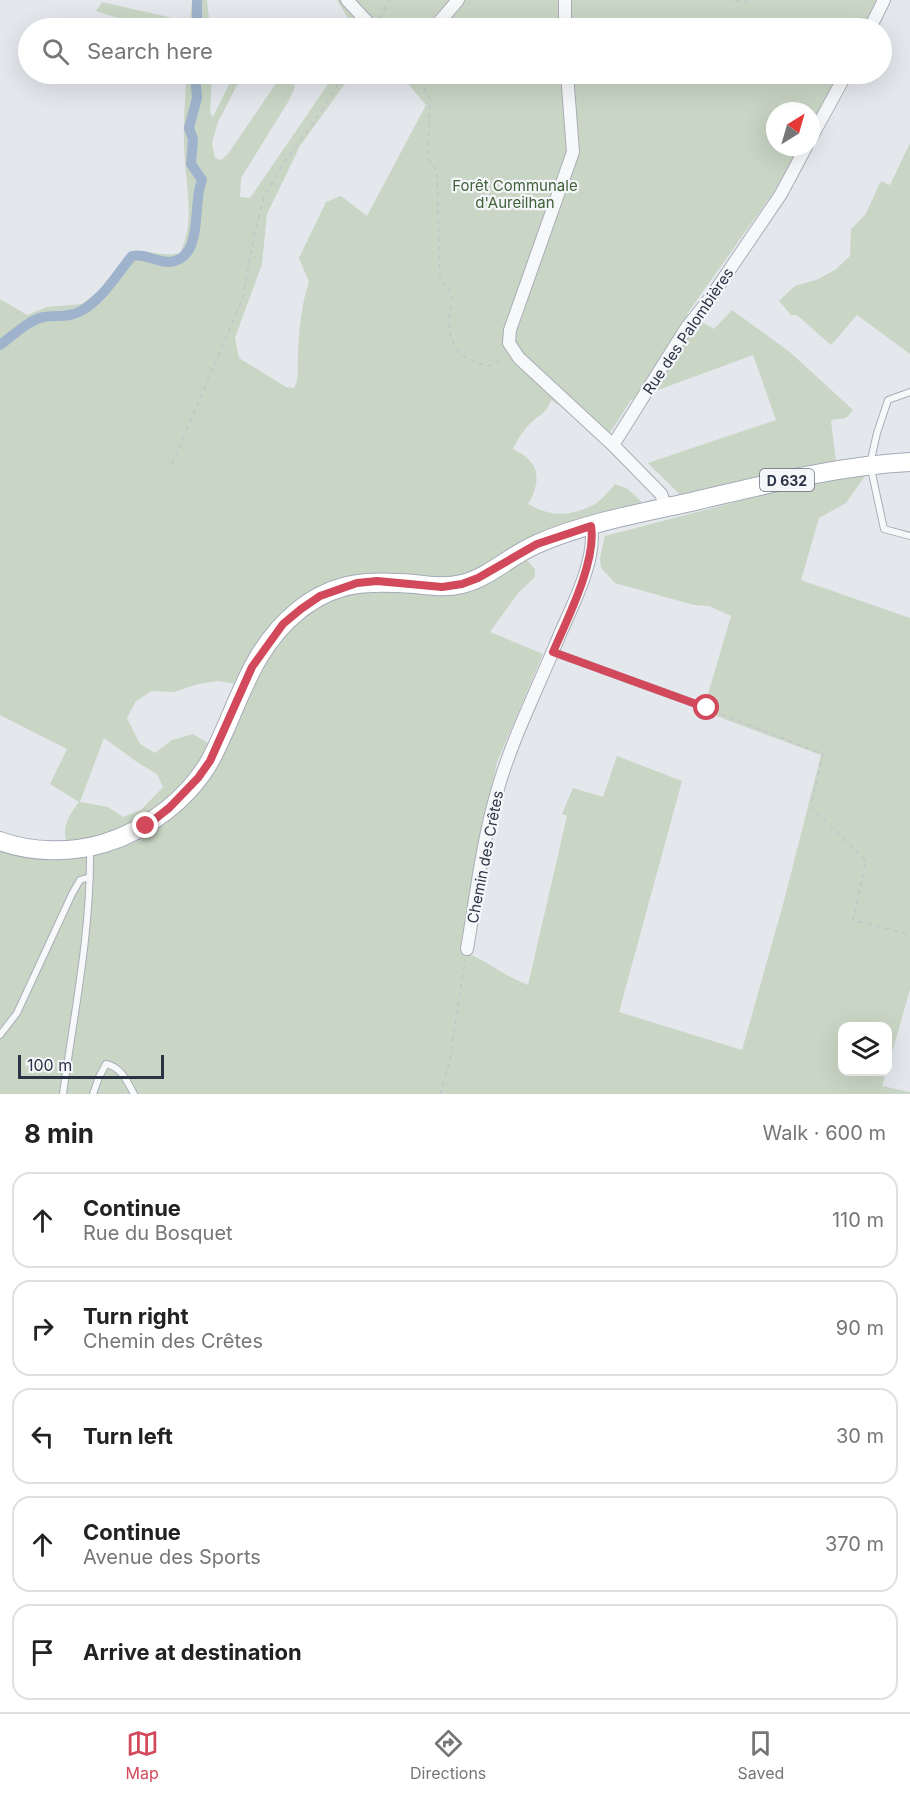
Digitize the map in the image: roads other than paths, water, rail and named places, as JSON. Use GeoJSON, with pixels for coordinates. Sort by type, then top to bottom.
{"type":"FeatureCollection","features":[{"type":"Feature","properties":{"kind":"main road","name":"D 632"},"geometry":{"type":"LineString","coordinates":[[0,842],[38,850],[90,847],[146,826],[188,789],[210,761],[248,675],[283,624],[320,596],[340,588],[377,581],[442,587],[462,584],[478,578],[537,544],[591,526],[819,472],[870,464],[910,462]]}},
{"type":"Feature","properties":{"kind":"street"},"geometry":{"type":"LineString","coordinates":[[347,0],[369,18]]}},
{"type":"Feature","properties":{"kind":"street"},"geometry":{"type":"LineString","coordinates":[[443,18],[458,0]]}},
{"type":"Feature","properties":{"kind":"street"},"geometry":{"type":"LineString","coordinates":[[565,0],[565,18]]}},
{"type":"Feature","properties":{"kind":"street"},"geometry":{"type":"LineString","coordinates":[[875,18],[884,0]]}},
{"type":"Feature","properties":{"kind":"street"},"geometry":{"type":"LineString","coordinates":[[568,84],[573,152],[510,330],[509,343],[519,358],[613,445],[661,494],[666,507]]}},
{"type":"Feature","properties":{"kind":"street"},"geometry":{"type":"LineString","coordinates":[[820,122],[841,84]]}},
{"type":"Feature","properties":{"kind":"street","name":"Rue des Palombières"},"geometry":{"type":"LineString","coordinates":[[613,445],[687,327],[711,297],[781,194],[801,156]]}},
{"type":"Feature","properties":{"kind":"street","name":"Chemin des Crêtes"},"geometry":{"type":"LineString","coordinates":[[466,949],[497,791],[516,739],[572,608],[591,552],[593,535],[591,526]]}},
{"type":"Feature","properties":{"kind":"lane"},"geometry":{"type":"LineString","coordinates":[[910,392],[888,400],[870,464],[884,529],[910,536]]}},
{"type":"Feature","properties":{"kind":"lane"},"geometry":{"type":"LineString","coordinates":[[553,652],[707,708]]}},
{"type":"Feature","properties":{"kind":"lane"},"geometry":{"type":"LineString","coordinates":[[63,1094],[83,953],[90,877],[90,847]]}},
{"type":"Feature","properties":{"kind":"lane"},"geometry":{"type":"LineString","coordinates":[[0,1035],[17,1013],[72,894],[80,880],[90,877]]}},
{"type":"Feature","properties":{"kind":"lane"},"geometry":{"type":"LineString","coordinates":[[93,1094],[106,1064],[113,1066],[124,1076],[134,1094]]}},
{"type":"Feature","properties":{"kind":"waterway"},"geometry":{"type":"LineString","coordinates":[[197,0],[197,18]]}},
{"type":"Feature","properties":{"kind":"waterway"},"geometry":{"type":"LineString","coordinates":[[0,345],[26,325],[38,319],[72,315],[89,306],[102,294],[132,256],[169,262],[179,260],[186,254],[194,237],[198,194],[202,180],[191,164],[193,139],[189,128],[197,98],[196,84]]}},
{"type":"Feature","properties":{"kind":"park label","name":"Forêt Communale d'Aureilhan"},"geometry":{"type":"Point","coordinates":[515,194]}}]}
